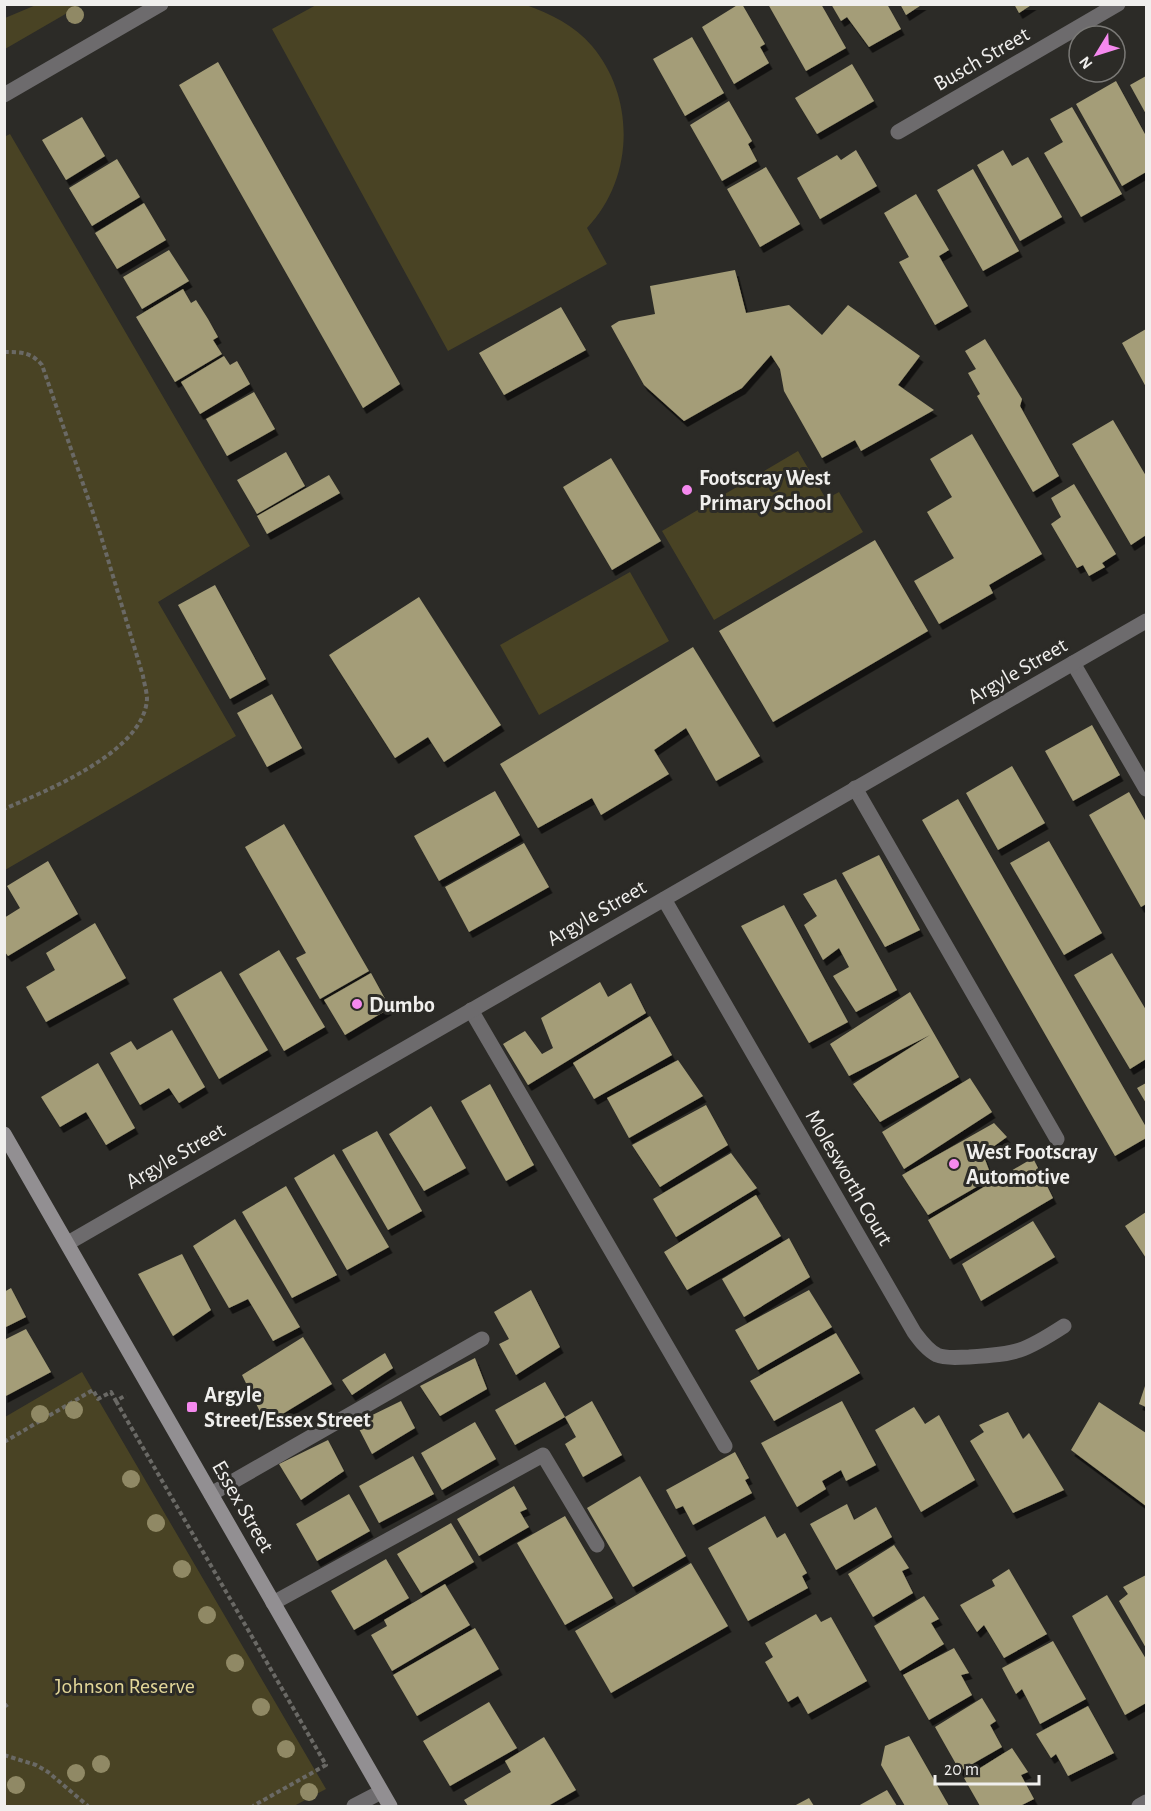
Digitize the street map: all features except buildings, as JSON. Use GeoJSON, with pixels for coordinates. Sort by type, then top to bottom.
{"type":"FeatureCollection","features":[{"type":"Feature","properties":{"kind":"street"},"geometry":{"type":"LineString","coordinates":[[4,95],[161,4]]}},
{"type":"Feature","properties":{"kind":"street","name":"Busch Street"},"geometry":{"type":"LineString","coordinates":[[898,132],[1118,4]]}},
{"type":"Feature","properties":{"kind":"street","name":"Argyle Street"},"geometry":{"type":"LineString","coordinates":[[68,1243],[1146,621]]}},
{"type":"Feature","properties":{"kind":"street"},"geometry":{"type":"LineString","coordinates":[[1073,663],[1146,789]]}},
{"type":"Feature","properties":{"kind":"street"},"geometry":{"type":"LineString","coordinates":[[855,788],[1057,1139]]}},
{"type":"Feature","properties":{"kind":"street","name":"Molesworth Court"},"geometry":{"type":"LineString","coordinates":[[664,899],[923,1345],[938,1355],[950,1358],[1011,1354],[1026,1350],[1064,1326]]}},
{"type":"Feature","properties":{"kind":"street"},"geometry":{"type":"LineString","coordinates":[[471,1010],[725,1446]]}},
{"type":"Feature","properties":{"kind":"street","name":"Essex Street"},"geometry":{"type":"LineString","coordinates":[[4,1134],[390,1806]]}},
{"type":"Feature","properties":{"kind":"street"},"geometry":{"type":"LineString","coordinates":[[211,1494],[483,1339]]}},
{"type":"Feature","properties":{"kind":"street"},"geometry":{"type":"LineString","coordinates":[[273,1603],[543,1455],[597,1545]]}},
{"type":"Feature","properties":{"kind":"street"},"geometry":{"type":"LineString","coordinates":[[354,1806],[381,1792]]}},
{"type":"Feature","properties":{"kind":"street"},"geometry":{"type":"LineString","coordinates":[[1139,1806],[1146,1802]]}},
{"type":"Feature","properties":{"kind":"path"},"geometry":{"type":"LineString","coordinates":[[4,352],[21,352],[34,356],[42,365],[107,555],[143,676],[147,700],[140,720],[129,737],[106,756],[69,779],[4,809]]}},
{"type":"Feature","properties":{"kind":"path"},"geometry":{"type":"LineString","coordinates":[[116,1401],[147,1383]]}},
{"type":"Feature","properties":{"kind":"path"},"geometry":{"type":"LineString","coordinates":[[4,1442],[93,1390],[98,1399],[111,1392],[326,1765],[253,1806]]}},
{"type":"Feature","properties":{"kind":"path"},"geometry":{"type":"LineString","coordinates":[[4,1755],[36,1765],[48,1772],[88,1806]]}},
{"type":"Feature","properties":{"kind":"green space"},"geometry":{"type":"Polygon","coordinates":[[[318,4],[526,5],[562,21],[578,32],[592,46],[606,67],[616,89],[622,114],[624,138],[621,163],[614,186],[603,208],[587,228],[607,264],[448,351],[272,29],[318,4]]]}},
{"type":"Feature","properties":{"kind":"green space"},"geometry":{"type":"Polygon","coordinates":[[[36,5],[81,5],[5,49],[5,18],[36,5]]]}},
{"type":"Feature","properties":{"kind":"green space"},"geometry":{"type":"Polygon","coordinates":[[[10,134],[250,546],[158,602],[236,736],[5,870],[4,137],[10,134]]]}},
{"type":"Feature","properties":{"kind":"green space"},"geometry":{"type":"Polygon","coordinates":[[[798,451],[826,499],[839,492],[863,532],[714,620],[662,531],[798,451]]]}},
{"type":"Feature","properties":{"kind":"green space"},"geometry":{"type":"Polygon","coordinates":[[[630,572],[669,641],[539,715],[500,645],[630,572]]]}},
{"type":"Feature","properties":{"kind":"green space","name":"Johnson Reserve"},"geometry":{"type":"Polygon","coordinates":[[[82,1372],[326,1789],[294,1806],[5,1806],[5,1417],[82,1372]]]}},
{"type":"Feature","properties":{"kind":"place","name":"Footscray West Primary School"},"geometry":{"type":"Point","coordinates":[687,490]}},
{"type":"Feature","properties":{"kind":"place","name":"Dumbo"},"geometry":{"type":"Point","coordinates":[357,1004]}},
{"type":"Feature","properties":{"kind":"place","name":"West Footscray Automotive"},"geometry":{"type":"Point","coordinates":[954,1164]}},
{"type":"Feature","properties":{"kind":"place","name":"Argyle Street/Essex Street"},"geometry":{"type":"Point","coordinates":[192,1407]}}]}
